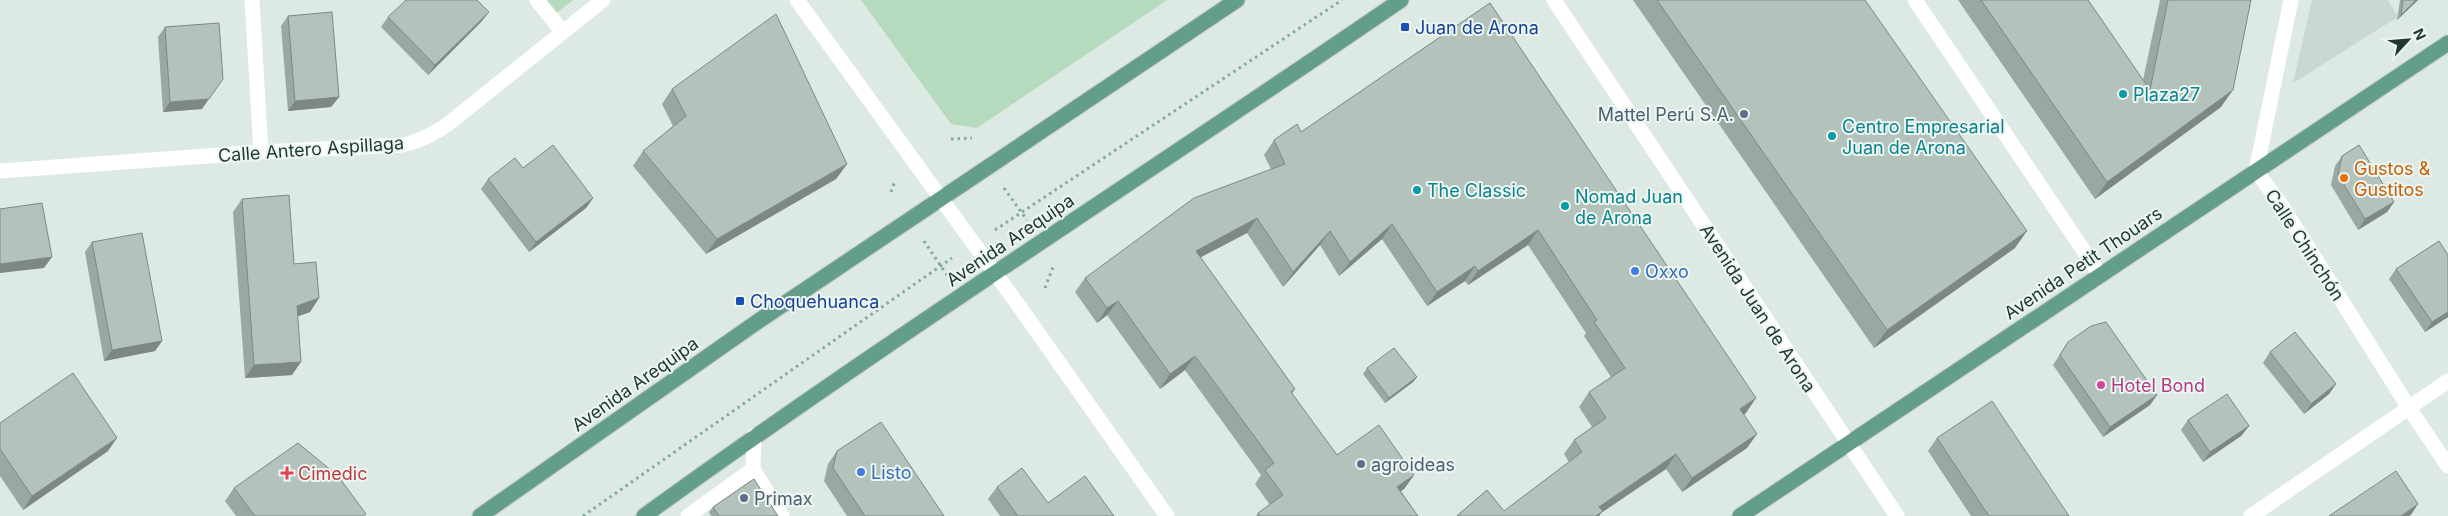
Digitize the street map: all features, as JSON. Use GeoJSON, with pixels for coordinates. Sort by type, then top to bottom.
{"type":"FeatureCollection","features":[{"type":"Feature","properties":{"kind":"main road","name":"Avenida Arequipa"},"geometry":{"type":"LineString","coordinates":[[480,516],[757,322],[1237,0]]}},
{"type":"Feature","properties":{"kind":"main road","name":"Avenida Arequipa"},"geometry":{"type":"LineString","coordinates":[[644,516],[754,436],[994,272],[1401,0]]}},
{"type":"Feature","properties":{"kind":"main road","name":"Avenida Petit Thouars"},"geometry":{"type":"LineString","coordinates":[[1740,516],[2100,274],[2447,45]]}},
{"type":"Feature","properties":{"kind":"street"},"geometry":{"type":"LineString","coordinates":[[252,0],[261,152]]}},
{"type":"Feature","properties":{"kind":"street"},"geometry":{"type":"LineString","coordinates":[[537,0],[562,31]]}},
{"type":"Feature","properties":{"kind":"street","name":"Calle Antero Aspillaga"},"geometry":{"type":"LineString","coordinates":[[0,171],[261,152],[403,145],[427,138],[448,124],[603,0]]}},
{"type":"Feature","properties":{"kind":"street"},"geometry":{"type":"LineString","coordinates":[[797,0],[941,198],[1167,516]]}},
{"type":"Feature","properties":{"kind":"street","name":"Avenida Juan de Arona"},"geometry":{"type":"LineString","coordinates":[[1554,0],[1897,516]]}},
{"type":"Feature","properties":{"kind":"street"},"geometry":{"type":"LineString","coordinates":[[1915,0],[2100,274]]}},
{"type":"Feature","properties":{"kind":"street","name":"Calle Chinchón"},"geometry":{"type":"LineString","coordinates":[[2291,0],[2256,171],[2282,206],[2409,408],[2448,466]]}},
{"type":"Feature","properties":{"kind":"street"},"geometry":{"type":"LineString","coordinates":[[2251,516],[2448,381]]}},
{"type":"Feature","properties":{"kind":"street"},"geometry":{"type":"LineString","coordinates":[[754,436],[753,469],[782,516]]}},
{"type":"Feature","properties":{"kind":"street"},"geometry":{"type":"LineString","coordinates":[[688,516],[753,469]]}},
{"type":"Feature","properties":{"kind":"path"},"geometry":{"type":"LineString","coordinates":[[952,139],[972,138]]}},
{"type":"Feature","properties":{"kind":"path"},"geometry":{"type":"LineString","coordinates":[[891,192],[897,175]]}},
{"type":"Feature","properties":{"kind":"path"},"geometry":{"type":"LineString","coordinates":[[1002,185],[1030,223]]}},
{"type":"Feature","properties":{"kind":"path"},"geometry":{"type":"LineString","coordinates":[[919,234],[949,277]]}},
{"type":"Feature","properties":{"kind":"path"},"geometry":{"type":"LineString","coordinates":[[1045,288],[1055,259]]}},
{"type":"Feature","properties":{"kind":"shaded area"},"geometry":{"type":"Polygon","coordinates":[[[2312,0],[2388,0],[2398,17],[2293,83],[2312,0]]]}},
{"type":"Feature","properties":{"kind":"green space"},"geometry":{"type":"Polygon","coordinates":[[[544,0],[573,0],[553,16],[544,0]]]}},
{"type":"Feature","properties":{"kind":"green space"},"geometry":{"type":"Polygon","coordinates":[[[861,0],[1167,0],[977,128],[951,124],[861,0]]]}},
{"type":"Feature","properties":{"kind":"building"},"geometry":{"type":"Polygon","coordinates":[[[406,0],[477,0],[489,12],[435,65],[388,17],[406,0]]]}},
{"type":"Feature","properties":{"kind":"building","name":"Centro Empresarial Juan de Arona"},"geometry":{"type":"Polygon","coordinates":[[[1657,0],[1865,0],[2027,231],[1887,330],[1657,0]]]}},
{"type":"Feature","properties":{"kind":"building","name":"Plaza27"},"geometry":{"type":"Polygon","coordinates":[[[1981,0],[2088,0],[2150,90],[2168,0],[2251,0],[2233,90],[2107,182],[1981,0]]]}},
{"type":"Feature","properties":{"kind":"building"},"geometry":{"type":"Polygon","coordinates":[[[2403,0],[2416,0],[2401,15],[2403,0]]]}},
{"type":"Feature","properties":{"kind":"building"},"geometry":{"type":"Polygon","coordinates":[[[1490,3],[1756,398],[1740,409],[1757,434],[1692,478],[1676,454],[1599,507],[1603,511],[1596,516],[1457,516],[1487,490],[1504,511],[1582,452],[1574,440],[1606,418],[1589,392],[1625,368],[1594,322],[1597,320],[1538,230],[1478,271],[1475,266],[1437,292],[1392,224],[1350,262],[1330,231],[1293,272],[1257,218],[1196,251],[1295,389],[1291,392],[1337,455],[1379,425],[1414,475],[1397,487],[1418,516],[1260,516],[1258,513],[1283,495],[1265,470],[1274,463],[1195,356],[1170,374],[1118,301],[1107,308],[1085,278],[1194,198],[1285,164],[1274,140],[1297,124],[1301,132],[1490,3]]]}},
{"type":"Feature","properties":{"kind":"building"},"geometry":{"type":"Polygon","coordinates":[[[332,12],[339,97],[295,101],[288,16],[332,12]]]}},
{"type":"Feature","properties":{"kind":"building"},"geometry":{"type":"Polygon","coordinates":[[[776,14],[847,164],[717,239],[643,151],[686,116],[672,89],[776,14]]]}},
{"type":"Feature","properties":{"kind":"building"},"geometry":{"type":"Polygon","coordinates":[[[219,23],[223,79],[209,99],[170,102],[165,27],[219,23]]]}},
{"type":"Feature","properties":{"kind":"building"},"geometry":{"type":"Polygon","coordinates":[[[553,145],[593,198],[536,242],[488,179],[515,158],[523,168],[553,145]]]}},
{"type":"Feature","properties":{"kind":"building"},"geometry":{"type":"Polygon","coordinates":[[[2359,145],[2394,202],[2365,219],[2338,175],[2342,156],[2359,145]]]}},
{"type":"Feature","properties":{"kind":"building"},"geometry":{"type":"Polygon","coordinates":[[[289,195],[294,264],[316,262],[319,298],[297,306],[301,362],[254,365],[242,199],[289,195]]]}},
{"type":"Feature","properties":{"kind":"building"},"geometry":{"type":"Polygon","coordinates":[[[42,203],[52,257],[0,264],[0,209],[42,203]]]}},
{"type":"Feature","properties":{"kind":"building"},"geometry":{"type":"Polygon","coordinates":[[[142,233],[162,341],[112,350],[92,242],[142,233]]]}},
{"type":"Feature","properties":{"kind":"building"},"geometry":{"type":"Polygon","coordinates":[[[2439,241],[2448,255],[2448,312],[2432,322],[2396,269],[2439,241]]]}},
{"type":"Feature","properties":{"kind":"building","name":"Hotel Bond"},"geometry":{"type":"Polygon","coordinates":[[[2106,322],[2157,395],[2110,427],[2060,355],[2068,342],[2091,326],[2106,322]]]}},
{"type":"Feature","properties":{"kind":"building"},"geometry":{"type":"Polygon","coordinates":[[[2295,332],[2336,384],[2311,404],[2270,352],[2295,332]]]}},
{"type":"Feature","properties":{"kind":"building"},"geometry":{"type":"Polygon","coordinates":[[[1394,348],[1417,377],[1389,398],[1367,368],[1394,348]]]}},
{"type":"Feature","properties":{"kind":"building"},"geometry":{"type":"Polygon","coordinates":[[[73,373],[117,438],[32,496],[0,449],[0,423],[73,373]]]}},
{"type":"Feature","properties":{"kind":"building"},"geometry":{"type":"Polygon","coordinates":[[[2227,394],[2249,426],[2210,452],[2188,420],[2227,394]]]}},
{"type":"Feature","properties":{"kind":"building"},"geometry":{"type":"Polygon","coordinates":[[[1992,401],[2069,516],[1989,516],[1937,438],[1992,401]]]}},
{"type":"Feature","properties":{"kind":"building","name":"Listo"},"geometry":{"type":"Polygon","coordinates":[[[881,422],[944,516],[865,516],[833,468],[837,451],[881,422]]]}},
{"type":"Feature","properties":{"kind":"building","name":"Cimedic"},"geometry":{"type":"Polygon","coordinates":[[[298,443],[338,476],[366,514],[363,516],[255,516],[234,488],[298,443]]]}},
{"type":"Feature","properties":{"kind":"building"},"geometry":{"type":"Polygon","coordinates":[[[1022,468],[1048,503],[1085,476],[1114,516],[1018,516],[997,487],[1022,468]]]}},
{"type":"Feature","properties":{"kind":"building"},"geometry":{"type":"Polygon","coordinates":[[[2396,471],[2418,504],[2401,516],[2329,516],[2396,471]]]}},
{"type":"Feature","properties":{"kind":"building","name":"Primax"},"geometry":{"type":"Polygon","coordinates":[[[754,479],[778,516],[719,516],[713,507],[754,479]]]}},
{"type":"Feature","properties":{"kind":"place","name":"Juan de Arona"},"geometry":{"type":"Point","coordinates":[1405,27]}},
{"type":"Feature","properties":{"kind":"place","name":"Plaza27"},"geometry":{"type":"Point","coordinates":[2123,94]}},
{"type":"Feature","properties":{"kind":"place","name":"Mattel Perú S.A."},"geometry":{"type":"Point","coordinates":[1744,114]}},
{"type":"Feature","properties":{"kind":"place","name":"Centro Empresarial Juan de Arona"},"geometry":{"type":"Point","coordinates":[1832,136]}},
{"type":"Feature","properties":{"kind":"place","name":"Gustos & Gustitos"},"geometry":{"type":"Point","coordinates":[2344,178]}},
{"type":"Feature","properties":{"kind":"place","name":"The Classic"},"geometry":{"type":"Point","coordinates":[1417,190]}},
{"type":"Feature","properties":{"kind":"place","name":"Nomad Juan de Arona"},"geometry":{"type":"Point","coordinates":[1565,206]}},
{"type":"Feature","properties":{"kind":"place","name":"Oxxo"},"geometry":{"type":"Point","coordinates":[1635,271]}},
{"type":"Feature","properties":{"kind":"place","name":"Choquehuanca"},"geometry":{"type":"Point","coordinates":[740,301]}},
{"type":"Feature","properties":{"kind":"place","name":"Hotel Bond"},"geometry":{"type":"Point","coordinates":[2101,385]}},
{"type":"Feature","properties":{"kind":"place","name":"agroideas"},"geometry":{"type":"Point","coordinates":[1361,464]}},
{"type":"Feature","properties":{"kind":"place","name":"Listo"},"geometry":{"type":"Point","coordinates":[861,472]}},
{"type":"Feature","properties":{"kind":"place","name":"Cimedic"},"geometry":{"type":"Point","coordinates":[287,473]}},
{"type":"Feature","properties":{"kind":"place","name":"Primax"},"geometry":{"type":"Point","coordinates":[744,498]}}]}
